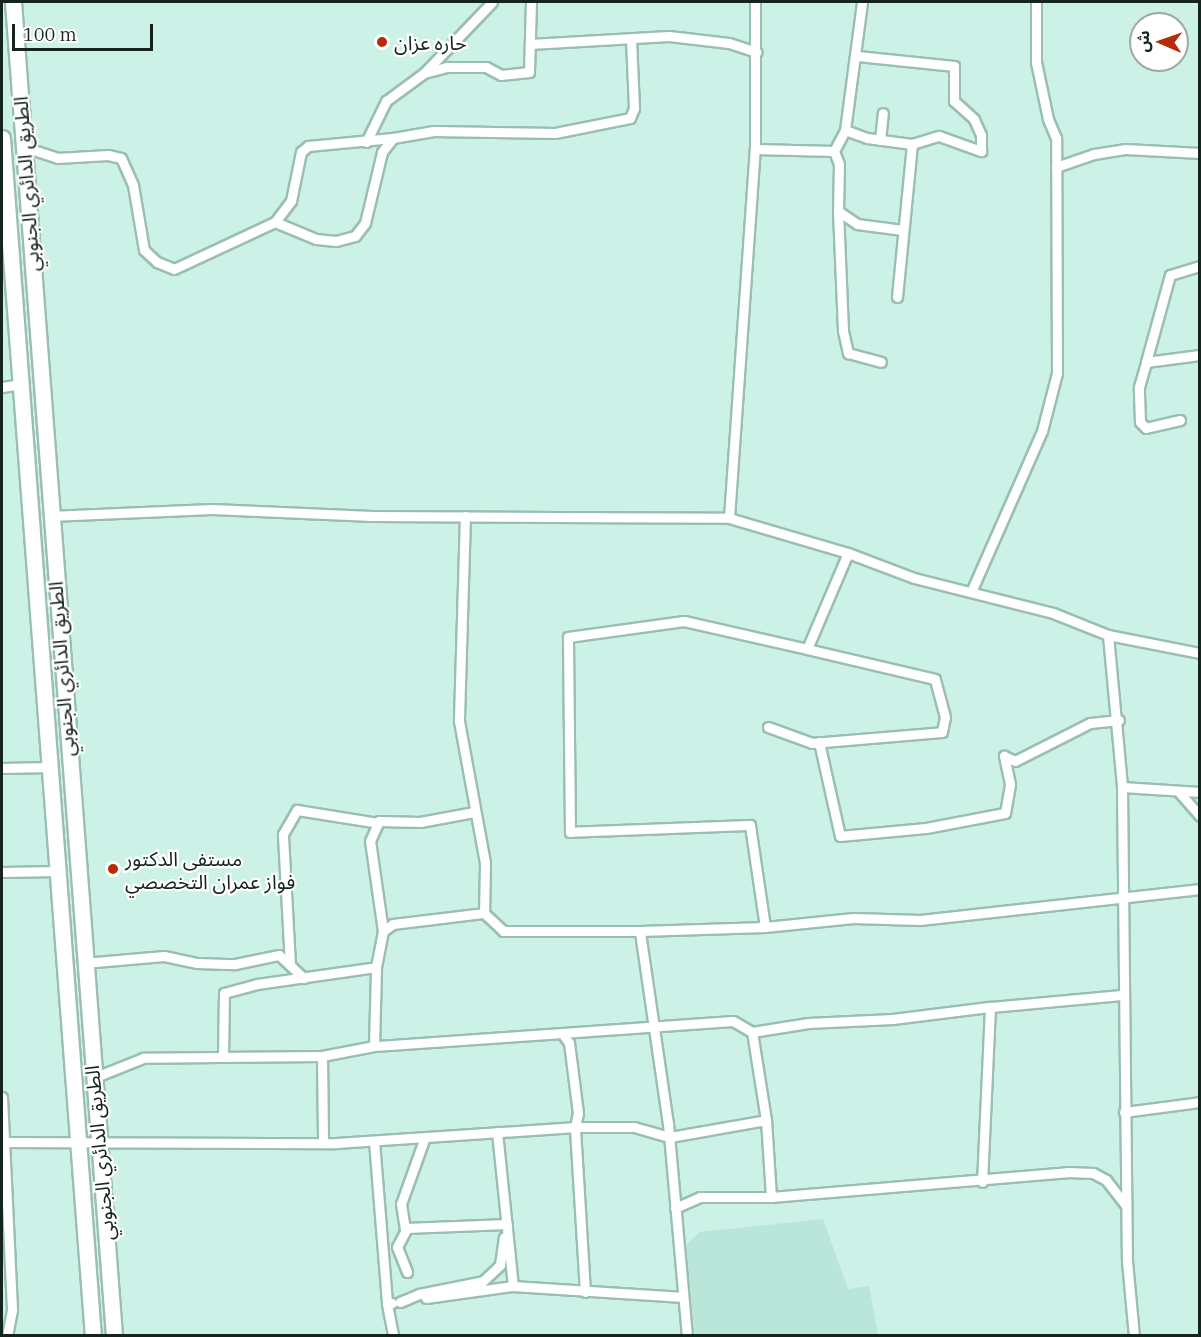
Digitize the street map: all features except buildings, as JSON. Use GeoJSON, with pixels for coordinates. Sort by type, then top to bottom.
{"type":"FeatureCollection","features":[{"type":"Feature","properties":{"kind":"main road","name":"الطريق الدائري الجنوبي"},"geometry":{"type":"LineString","coordinates":[[13,2],[50,516],[114,1335]]}},
{"type":"Feature","properties":{"kind":"main road","name":"الطريق الدائري الجنوبي"},"geometry":{"type":"LineString","coordinates":[[2,138],[93,1335]]}},
{"type":"Feature","properties":{"kind":"street"},"geometry":{"type":"LineString","coordinates":[[366,142],[386,102],[424,72],[492,2]]}},
{"type":"Feature","properties":{"kind":"street"},"geometry":{"type":"LineString","coordinates":[[424,72],[447,67],[486,67],[501,75],[529,72],[531,2]]}},
{"type":"Feature","properties":{"kind":"street"},"geometry":{"type":"LineString","coordinates":[[729,518],[755,149],[757,52],[755,2]]}},
{"type":"Feature","properties":{"kind":"street"},"geometry":{"type":"LineString","coordinates":[[862,2],[858,56],[845,129],[834,151],[839,164],[838,211],[843,331],[848,353],[881,362]]}},
{"type":"Feature","properties":{"kind":"street"},"geometry":{"type":"LineString","coordinates":[[971,592],[1042,431],[1056,373],[1056,138],[1048,119],[1036,62],[1036,2]]}},
{"type":"Feature","properties":{"kind":"street"},"geometry":{"type":"LineString","coordinates":[[24,147],[57,158],[108,155],[121,158],[133,185],[144,250],[157,262],[174,269],[275,222],[291,201],[302,152],[308,146],[366,142],[433,131],[555,133],[630,118],[634,108],[631,39]]}},
{"type":"Feature","properties":{"kind":"street"},"geometry":{"type":"LineString","coordinates":[[530,44],[631,39],[702,39],[757,52]]}},
{"type":"Feature","properties":{"kind":"street"},"geometry":{"type":"LineString","coordinates":[[845,129],[880,140],[912,144],[939,136],[981,151],[981,135],[974,119],[954,101],[954,66],[858,56]]}},
{"type":"Feature","properties":{"kind":"street"},"geometry":{"type":"LineString","coordinates":[[880,140],[882,113]]}},
{"type":"Feature","properties":{"kind":"street"},"geometry":{"type":"LineString","coordinates":[[275,222],[316,238],[336,241],[355,236],[365,223],[382,152],[393,138]]}},
{"type":"Feature","properties":{"kind":"street"},"geometry":{"type":"LineString","coordinates":[[897,297],[912,144]]}},
{"type":"Feature","properties":{"kind":"street"},"geometry":{"type":"LineString","coordinates":[[755,149],[834,151]]}},
{"type":"Feature","properties":{"kind":"street"},"geometry":{"type":"LineString","coordinates":[[1056,167],[1094,154],[1125,149],[1200,153]]}},
{"type":"Feature","properties":{"kind":"street"},"geometry":{"type":"LineString","coordinates":[[838,211],[857,224],[903,230]]}},
{"type":"Feature","properties":{"kind":"street"},"geometry":{"type":"LineString","coordinates":[[1180,420],[1146,428],[1140,422],[1139,387],[1170,275],[1200,266]]}},
{"type":"Feature","properties":{"kind":"street"},"geometry":{"type":"LineString","coordinates":[[1146,362],[1200,355]]}},
{"type":"Feature","properties":{"kind":"street"},"geometry":{"type":"LineString","coordinates":[[2,387],[20,384]]}},
{"type":"Feature","properties":{"kind":"street"},"geometry":{"type":"LineString","coordinates":[[50,516],[212,509],[465,516],[729,518],[848,553],[914,578],[1053,613],[1108,635],[1200,653]]}},
{"type":"Feature","properties":{"kind":"street"},"geometry":{"type":"LineString","coordinates":[[465,516],[459,721],[485,863],[484,913],[503,931],[640,931],[765,927],[854,918],[920,920],[1200,889]]}},
{"type":"Feature","properties":{"kind":"street"},"geometry":{"type":"LineString","coordinates":[[807,649],[848,553]]}},
{"type":"Feature","properties":{"kind":"street"},"geometry":{"type":"LineString","coordinates":[[765,927],[750,825],[570,832],[568,637],[684,621],[935,679],[945,717],[942,732],[819,742],[768,727]]}},
{"type":"Feature","properties":{"kind":"street"},"geometry":{"type":"LineString","coordinates":[[1108,635],[1119,720],[1122,787],[1121,897],[1126,1206],[1134,1335]]}},
{"type":"Feature","properties":{"kind":"street"},"geometry":{"type":"LineString","coordinates":[[819,742],[840,836],[926,828],[1005,813],[1010,784],[1004,756],[1015,761],[1090,723],[1119,720]]}},
{"type":"Feature","properties":{"kind":"street"},"geometry":{"type":"LineString","coordinates":[[2,768],[50,767]]}},
{"type":"Feature","properties":{"kind":"street"},"geometry":{"type":"LineString","coordinates":[[1122,787],[1200,792]]}},
{"type":"Feature","properties":{"kind":"street"},"geometry":{"type":"LineString","coordinates":[[1179,792],[1200,816]]}},
{"type":"Feature","properties":{"kind":"street"},"geometry":{"type":"LineString","coordinates":[[290,965],[283,834],[297,810],[378,823],[420,822],[474,812]]}},
{"type":"Feature","properties":{"kind":"street"},"geometry":{"type":"LineString","coordinates":[[374,1046],[376,967],[383,931],[370,841],[378,823]]}},
{"type":"Feature","properties":{"kind":"street"},"geometry":{"type":"LineString","coordinates":[[2,872],[58,871]]}},
{"type":"Feature","properties":{"kind":"street"},"geometry":{"type":"LineString","coordinates":[[383,931],[393,924],[484,913]]}},
{"type":"Feature","properties":{"kind":"street"},"geometry":{"type":"LineString","coordinates":[[640,931],[652,1026],[670,1137],[687,1335]]}},
{"type":"Feature","properties":{"kind":"street"},"geometry":{"type":"LineString","coordinates":[[84,963],[165,956],[197,963],[235,964],[279,955],[304,978]]}},
{"type":"Feature","properties":{"kind":"street"},"geometry":{"type":"LineString","coordinates":[[223,1057],[224,993],[376,967]]}},
{"type":"Feature","properties":{"kind":"street"},"geometry":{"type":"LineString","coordinates":[[93,1078],[143,1058],[322,1056],[374,1046],[733,1021],[752,1032],[808,1023],[893,1019],[990,1007],[1122,995]]}},
{"type":"Feature","properties":{"kind":"street"},"geometry":{"type":"LineString","coordinates":[[982,1182],[990,1007]]}},
{"type":"Feature","properties":{"kind":"street"},"geometry":{"type":"LineString","coordinates":[[752,1032],[766,1120],[771,1197]]}},
{"type":"Feature","properties":{"kind":"street"},"geometry":{"type":"LineString","coordinates":[[562,1034],[569,1043],[578,1113],[575,1127],[585,1292]]}},
{"type":"Feature","properties":{"kind":"street"},"geometry":{"type":"LineString","coordinates":[[322,1056],[323,1143]]}},
{"type":"Feature","properties":{"kind":"street"},"geometry":{"type":"LineString","coordinates":[[2,1097],[12,1310],[7,1335]]}},
{"type":"Feature","properties":{"kind":"street"},"geometry":{"type":"LineString","coordinates":[[1124,1112],[1200,1102]]}},
{"type":"Feature","properties":{"kind":"street"},"geometry":{"type":"LineString","coordinates":[[3,1142],[323,1143],[575,1127],[634,1127],[670,1137],[766,1120]]}},
{"type":"Feature","properties":{"kind":"street"},"geometry":{"type":"LineString","coordinates":[[400,1302],[418,1294],[483,1281],[501,1265],[504,1236],[503,1186],[497,1132]]}},
{"type":"Feature","properties":{"kind":"street"},"geometry":{"type":"LineString","coordinates":[[407,1272],[397,1247],[407,1228],[401,1204],[425,1137]]}},
{"type":"Feature","properties":{"kind":"street"},"geometry":{"type":"LineString","coordinates":[[374,1141],[387,1304],[393,1335]]}},
{"type":"Feature","properties":{"kind":"street"},"geometry":{"type":"LineString","coordinates":[[675,1208],[700,1197],[771,1197],[982,1182],[1067,1172],[1093,1173],[1106,1180],[1126,1206]]}},
{"type":"Feature","properties":{"kind":"street"},"geometry":{"type":"LineString","coordinates":[[407,1228],[503,1225]]}},
{"type":"Feature","properties":{"kind":"street"},"geometry":{"type":"LineString","coordinates":[[503,1225],[513,1286]]}},
{"type":"Feature","properties":{"kind":"street"},"geometry":{"type":"LineString","coordinates":[[387,1304],[513,1286],[683,1297]]}},
{"type":"Feature","properties":{"kind":"shaded area"},"geometry":{"type":"Polygon","coordinates":[[[823,1219],[848,1289],[869,1286],[878,1335],[695,1335],[686,1245],[700,1232],[823,1219]]]}},
{"type":"Feature","properties":{"kind":"place","name":"حاره عزان"},"geometry":{"type":"Point","coordinates":[382,42]}},
{"type":"Feature","properties":{"kind":"place","name":"مستفى الدكتور فواز عمران التخصصي"},"geometry":{"type":"Point","coordinates":[113,869]}}]}
